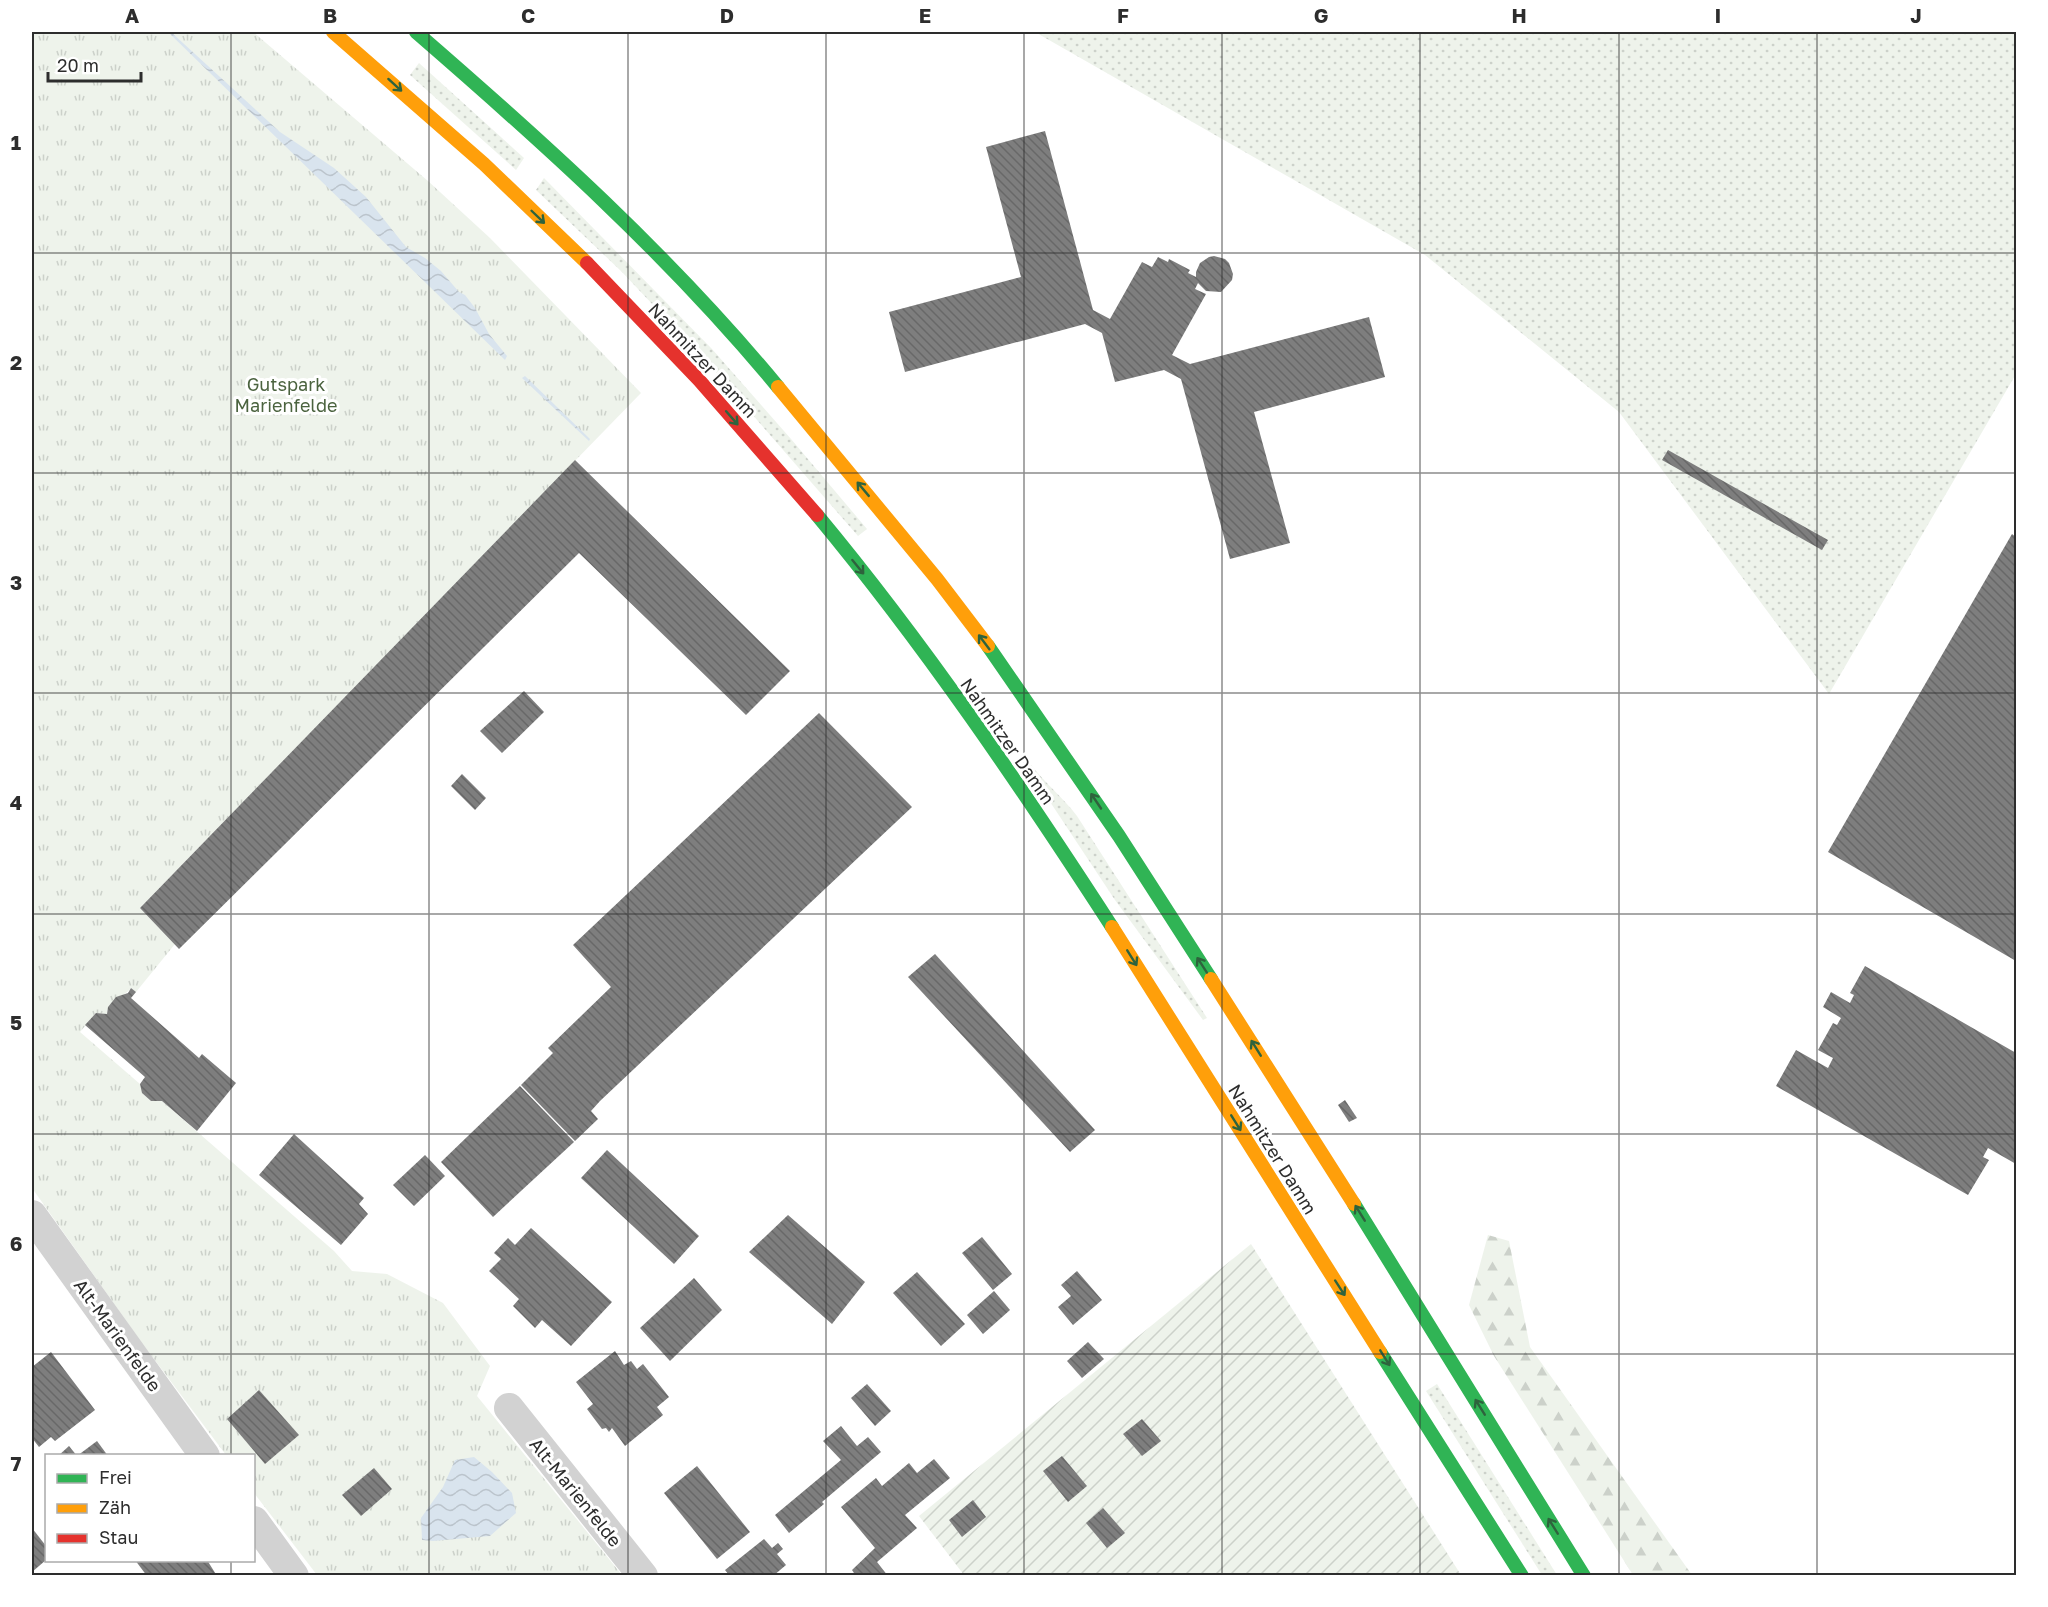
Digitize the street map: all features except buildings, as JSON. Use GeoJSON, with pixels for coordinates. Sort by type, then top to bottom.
{"type":"FeatureCollection","features":[{"type":"Feature","properties":{"kind":"main road","name":"Nahmitzer Damm"},"geometry":{"type":"LineString","coordinates":[[333,32],[388,78],[488,169],[596,272],[707,389],[770,461],[893,611],[997,753],[1101,909],[1522,1575]]}},
{"type":"Feature","properties":{"kind":"main road","name":"Nahmitzer Damm"},"geometry":{"type":"LineString","coordinates":[[416,32],[520,122],[646,243],[755,359],[943,588],[1039,717],[1126,846],[1402,1280],[1584,1575]]}},
{"type":"Feature","properties":{"kind":"street","name":"Alt-Marienfelde"},"geometry":{"type":"LineString","coordinates":[[32,1215],[205,1454]]}},
{"type":"Feature","properties":{"kind":"street","name":"Alt-Marienfelde"},"geometry":{"type":"LineString","coordinates":[[509,1408],[643,1575]]}},
{"type":"Feature","properties":{"kind":"street"},"geometry":{"type":"LineString","coordinates":[[255,1522],[294,1575]]}},
{"type":"Feature","properties":{"kind":"green space","name":"Gutspark Marienfelde"},"geometry":{"type":"Polygon","coordinates":[[[32,32],[253,32],[428,181],[490,238],[641,393],[140,908],[175,944],[136,992],[131,988],[110,1005],[107,1014],[96,1013],[80,1032],[140,1084],[143,1094],[151,1101],[162,1101],[334,1251],[352,1271],[387,1274],[443,1303],[490,1366],[477,1396],[622,1575],[317,1575],[255,1494],[255,1454],[225,1454],[139,1339],[32,1188],[32,32]]]}},
{"type":"Feature","properties":{"kind":"green space"},"geometry":{"type":"Polygon","coordinates":[[[1035,32],[2016,32],[2016,374],[1829,694],[1619,412],[1425,255],[1035,32]]]}},
{"type":"Feature","properties":{"kind":"green space"},"geometry":{"type":"Polygon","coordinates":[[[419,63],[524,158],[516,170],[410,75],[419,63]]]}},
{"type":"Feature","properties":{"kind":"green space"},"geometry":{"type":"Polygon","coordinates":[[[544,178],[712,349],[867,529],[858,536],[703,358],[622,272],[536,190],[544,178]]]}},
{"type":"Feature","properties":{"kind":"green space"},"geometry":{"type":"Polygon","coordinates":[[[1026,758],[1077,816],[1207,1018],[1203,1020],[1115,900],[1023,761],[1026,758]]]}},
{"type":"Feature","properties":{"kind":"green space"},"geometry":{"type":"Polygon","coordinates":[[[1488,1235],[1509,1241],[1530,1347],[1692,1575],[1633,1575],[1494,1356],[1469,1305],[1488,1235]]]}},
{"type":"Feature","properties":{"kind":"green space"},"geometry":{"type":"Polygon","coordinates":[[[1251,1244],[1461,1575],[964,1575],[919,1516],[1251,1244]]]}},
{"type":"Feature","properties":{"kind":"green space"},"geometry":{"type":"Polygon","coordinates":[[[1437,1384],[1557,1575],[1542,1575],[1426,1391],[1437,1384]]]}},
{"type":"Feature","properties":{"kind":"water"},"geometry":{"type":"Polygon","coordinates":[[[168,32],[171,32],[280,132],[334,168],[366,197],[406,247],[441,271],[459,292],[465,295],[489,334],[507,356],[505,360],[168,32]]]}},
{"type":"Feature","properties":{"kind":"water"},"geometry":{"type":"Polygon","coordinates":[[[525,376],[590,439],[589,441],[522,378],[525,376]]]}},
{"type":"Feature","properties":{"kind":"water"},"geometry":{"type":"Polygon","coordinates":[[[474,1457],[512,1493],[516,1513],[490,1536],[422,1540],[421,1518],[443,1487],[455,1460],[474,1457]]]}},
{"type":"Feature","properties":{"kind":"traffic: fast"},"geometry":{"type":"LineString","coordinates":[[416,32],[558,158],[649,246],[694,292],[778,387]]}},
{"type":"Feature","properties":{"kind":"traffic: fast"},"geometry":{"type":"LineString","coordinates":[[817,515],[934,665],[1112,927]]}},
{"type":"Feature","properties":{"kind":"traffic: fast"},"geometry":{"type":"LineString","coordinates":[[988,646],[1119,836],[1211,979]]}},
{"type":"Feature","properties":{"kind":"traffic: fast"},"geometry":{"type":"LineString","coordinates":[[1354,1204],[1584,1576]]}},
{"type":"Feature","properties":{"kind":"traffic: fast"},"geometry":{"type":"LineString","coordinates":[[1380,1352],[1522,1576]]}},
{"type":"Feature","properties":{"kind":"traffic: slow"},"geometry":{"type":"LineString","coordinates":[[333,32],[484,164],[587,263]]}},
{"type":"Feature","properties":{"kind":"traffic: slow"},"geometry":{"type":"LineString","coordinates":[[778,387],[937,579],[988,646]]}},
{"type":"Feature","properties":{"kind":"traffic: slow"},"geometry":{"type":"LineString","coordinates":[[1112,927],[1380,1352]]}},
{"type":"Feature","properties":{"kind":"traffic: slow"},"geometry":{"type":"LineString","coordinates":[[1211,979],[1354,1204]]}},
{"type":"Feature","properties":{"kind":"traffic: jam"},"geometry":{"type":"LineString","coordinates":[[587,263],[699,380],[817,515]]}}]}
